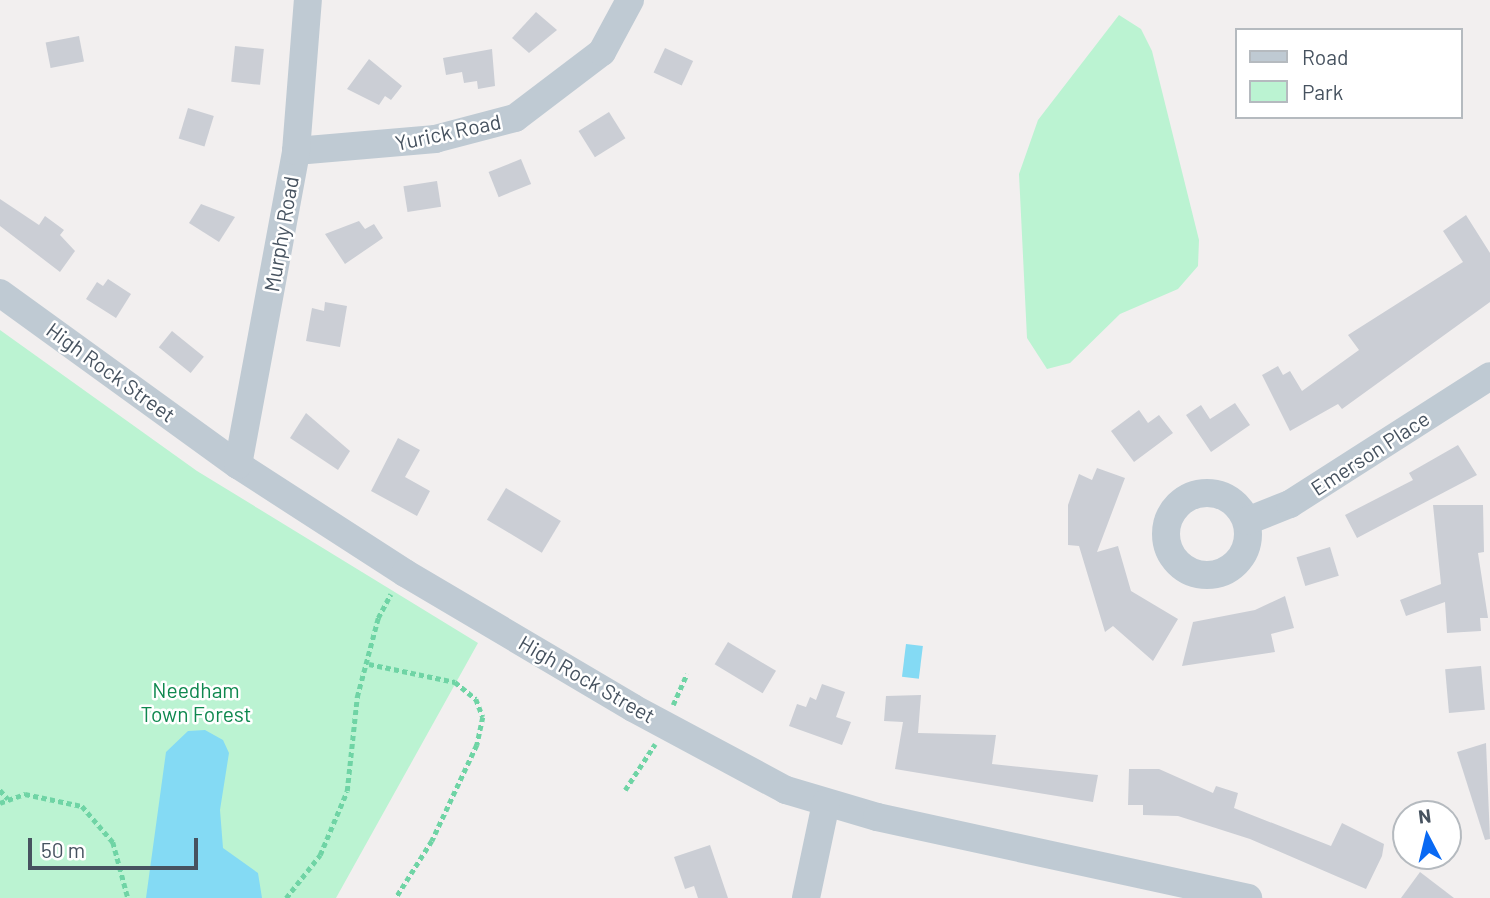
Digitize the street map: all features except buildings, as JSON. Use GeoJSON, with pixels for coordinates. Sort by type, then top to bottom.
{"type":"FeatureCollection","features":[{"type":"Feature","properties":{"kind":"street","name":"Murphy Road"},"geometry":{"type":"LineString","coordinates":[[239,466],[296,151],[309,0]]}},
{"type":"Feature","properties":{"kind":"street","name":"Yurick Road"},"geometry":{"type":"LineString","coordinates":[[296,151],[435,139],[515,118],[602,52],[630,0]]}},
{"type":"Feature","properties":{"kind":"street","name":"High Rock Street"},"geometry":{"type":"LineString","coordinates":[[0,293],[239,466],[405,573],[594,684],[786,790],[826,803],[1248,898]]}},
{"type":"Feature","properties":{"kind":"street","name":"Emerson Place"},"geometry":{"type":"LineString","coordinates":[[1247,521],[1290,504],[1490,376]]}},
{"type":"Feature","properties":{"kind":"street"},"geometry":{"type":"LineString","coordinates":[[806,898],[826,803]]}},
{"type":"Feature","properties":{"kind":"path"},"geometry":{"type":"LineString","coordinates":[[286,898],[320,855],[347,791],[355,705],[369,664],[378,618],[405,573]]}},
{"type":"Feature","properties":{"kind":"path"},"geometry":{"type":"LineString","coordinates":[[369,664],[449,679],[476,699],[483,717],[477,745],[432,841],[396,898]]}},
{"type":"Feature","properties":{"kind":"path"},"geometry":{"type":"LineString","coordinates":[[0,790],[8,799]]}},
{"type":"Feature","properties":{"kind":"path"},"geometry":{"type":"LineString","coordinates":[[0,803],[8,799],[52,796],[90,811],[113,842],[128,898]]}},
{"type":"Feature","properties":{"kind":"green space"},"geometry":{"type":"Polygon","coordinates":[[[1119,15],[1141,29],[1152,51],[1199,240],[1198,266],[1178,289],[1120,314],[1070,363],[1047,369],[1027,338],[1019,174],[1038,120],[1119,15]]]}},
{"type":"Feature","properties":{"kind":"green space","name":"Needham Town Forest"},"geometry":{"type":"Polygon","coordinates":[[[0,330],[197,471],[478,643],[336,898],[0,898],[0,330]]]}},
{"type":"Feature","properties":{"kind":"water"},"geometry":{"type":"Polygon","coordinates":[[[906,644],[923,646],[919,679],[902,677],[906,644]]]}},
{"type":"Feature","properties":{"kind":"water"},"geometry":{"type":"Polygon","coordinates":[[[205,730],[223,740],[229,753],[220,810],[223,848],[258,873],[262,898],[146,898],[166,752],[188,731],[205,730]]]}}]}
